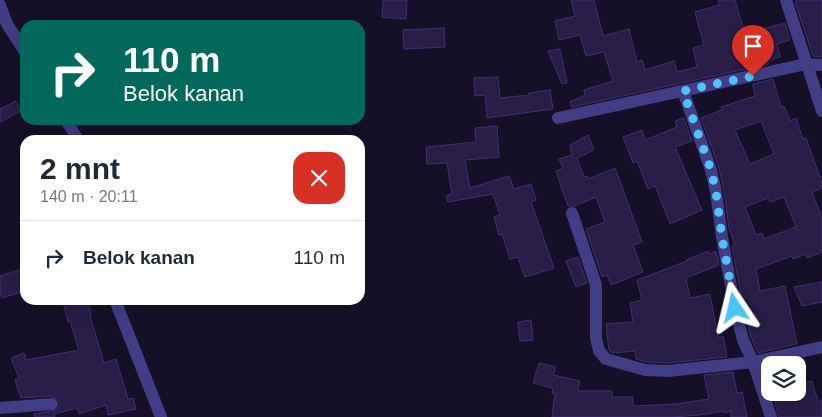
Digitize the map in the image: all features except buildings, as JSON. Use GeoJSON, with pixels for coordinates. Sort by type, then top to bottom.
{"type":"FeatureCollection","features":[{"type":"Feature","properties":{"kind":"street"},"geometry":{"type":"LineString","coordinates":[[786,0],[822,111]]}},
{"type":"Feature","properties":{"kind":"street"},"geometry":{"type":"LineString","coordinates":[[0,5],[7,24],[20,44]]}},
{"type":"Feature","properties":{"kind":"street"},"geometry":{"type":"LineString","coordinates":[[558,118],[806,64],[822,65]]}},
{"type":"Feature","properties":{"kind":"street"},"geometry":{"type":"LineString","coordinates":[[683,91],[711,170],[735,308],[743,340],[753,362],[771,417]]}},
{"type":"Feature","properties":{"kind":"street"},"geometry":{"type":"LineString","coordinates":[[572,213],[596,286],[596,338],[599,351],[606,359],[645,370],[668,371],[753,362],[822,347]]}},
{"type":"Feature","properties":{"kind":"street"},"geometry":{"type":"LineString","coordinates":[[117,305],[161,417]]}},
{"type":"Feature","properties":{"kind":"street"},"geometry":{"type":"LineString","coordinates":[[0,408],[52,404]]}},
{"type":"Feature","properties":{"kind":"route"},"geometry":{"type":"LineString","coordinates":[[735,308],[722,238],[720,212],[711,170],[683,91],[753,76]]}}]}
